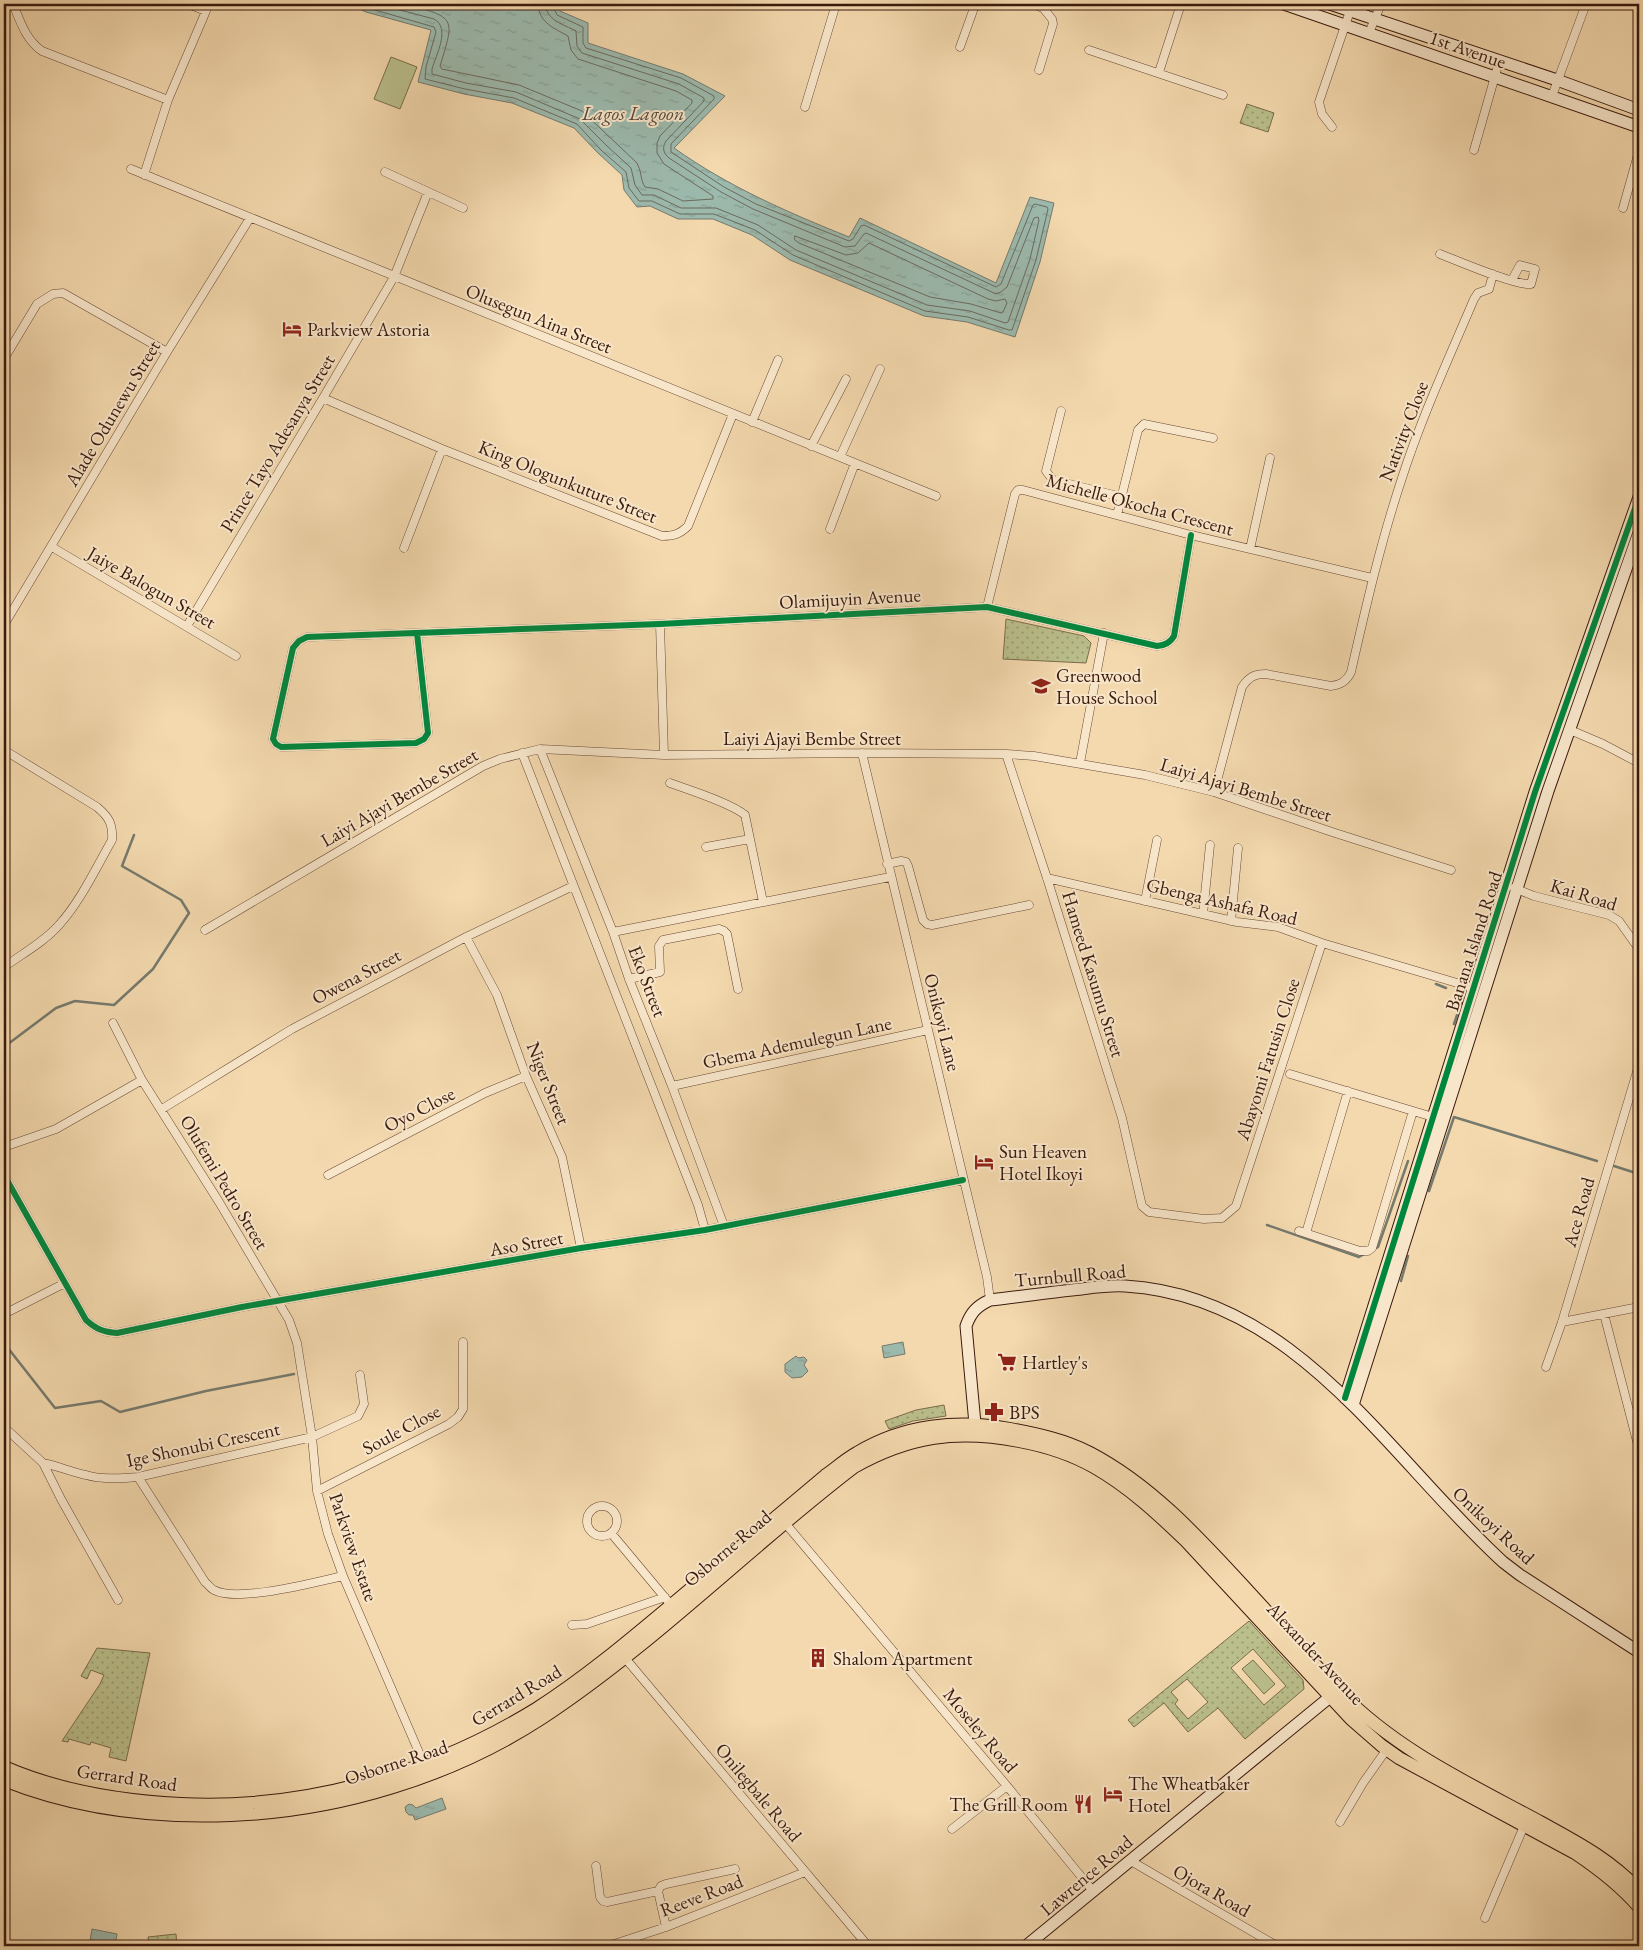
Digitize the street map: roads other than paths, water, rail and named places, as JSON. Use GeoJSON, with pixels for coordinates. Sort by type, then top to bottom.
{"type":"FeatureCollection","features":[{"type":"Feature","properties":{"kind":"main road","name":"Gerrard Road"},"geometry":{"type":"LineString","coordinates":[[4,1768],[65,1788],[115,1798],[162,1803],[228,1804],[272,1801],[331,1791],[397,1774],[481,1739],[535,1709],[615,1652],[668,1601],[826,1475],[857,1453],[892,1436],[912,1430],[942,1425],[973,1429]]}},
{"type":"Feature","properties":{"kind":"main road","name":"Osborne Road"},"geometry":{"type":"LineString","coordinates":[[4,1780],[75,1802],[156,1814],[241,1815],[276,1812],[318,1805],[400,1784],[490,1748],[541,1718],[625,1658],[854,1466],[898,1446],[929,1437],[973,1429]]}},
{"type":"Feature","properties":{"kind":"main road","name":"Alexander Avenue"},"geometry":{"type":"LineString","coordinates":[[973,1429],[1062,1452],[1096,1468],[1132,1492],[1164,1519],[1186,1541],[1351,1719],[1387,1750],[1575,1854],[1602,1871],[1621,1887],[1639,1907]]}},
{"type":"Feature","properties":{"kind":"main road","name":"Alexander Avenue"},"geometry":{"type":"LineString","coordinates":[[973,1429],[1030,1432],[1068,1444],[1089,1453],[1138,1483],[1179,1519],[1214,1554],[1340,1692],[1382,1731],[1433,1763],[1595,1852],[1624,1874],[1639,1890]]}},
{"type":"Feature","properties":{"kind":"street"},"geometry":{"type":"LineString","coordinates":[[13,4],[33,44],[42,51],[168,100]]}},
{"type":"Feature","properties":{"kind":"street"},"geometry":{"type":"LineString","coordinates":[[144,175],[168,100],[206,11],[188,4]]}},
{"type":"Feature","properties":{"kind":"street"},"geometry":{"type":"LineString","coordinates":[[805,106],[836,4]]}},
{"type":"Feature","properties":{"kind":"street"},"geometry":{"type":"LineString","coordinates":[[960,47],[974,8],[979,4]]}},
{"type":"Feature","properties":{"kind":"street"},"geometry":{"type":"LineString","coordinates":[[1034,4],[1043,8],[1052,19],[1039,70]]}},
{"type":"Feature","properties":{"kind":"street"},"geometry":{"type":"LineString","coordinates":[[1160,72],[1181,4]]}},
{"type":"Feature","properties":{"kind":"street","name":"1st Avenue"},"geometry":{"type":"LineString","coordinates":[[1284,4],[1639,127]]}},
{"type":"Feature","properties":{"kind":"street","name":"1st Avenue"},"geometry":{"type":"LineString","coordinates":[[1330,4],[1499,62],[1558,80],[1639,110]]}},
{"type":"Feature","properties":{"kind":"street"},"geometry":{"type":"LineString","coordinates":[[1369,33],[1381,4]]}},
{"type":"Feature","properties":{"kind":"street"},"geometry":{"type":"LineString","coordinates":[[1552,96],[1586,4]]}},
{"type":"Feature","properties":{"kind":"street"},"geometry":{"type":"LineString","coordinates":[[1332,127],[1322,114],[1319,102],[1350,11]]}},
{"type":"Feature","properties":{"kind":"street"},"geometry":{"type":"LineString","coordinates":[[1089,50],[1160,72],[1223,95]]}},
{"type":"Feature","properties":{"kind":"street"},"geometry":{"type":"LineString","coordinates":[[1474,150],[1499,62]]}},
{"type":"Feature","properties":{"kind":"street"},"geometry":{"type":"LineString","coordinates":[[1623,208],[1639,151]]}},
{"type":"Feature","properties":{"kind":"street","name":"Olusegun Aina Street"},"geometry":{"type":"LineString","coordinates":[[131,169],[936,496]]}},
{"type":"Feature","properties":{"kind":"street"},"geometry":{"type":"LineString","coordinates":[[385,172],[463,208]]}},
{"type":"Feature","properties":{"kind":"street","name":"Prince Tayo Adesanya Street"},"geometry":{"type":"LineString","coordinates":[[187,626],[394,276],[428,192]]}},
{"type":"Feature","properties":{"kind":"street","name":"Alade Odunewu Street"},"geometry":{"type":"LineString","coordinates":[[4,625],[167,352],[250,218]]}},
{"type":"Feature","properties":{"kind":"street"},"geometry":{"type":"LineString","coordinates":[[1440,254],[1512,280]]}},
{"type":"Feature","properties":{"kind":"street","name":"Nativity Close"},"geometry":{"type":"LineString","coordinates":[[1214,792],[1242,687],[1248,679],[1256,674],[1266,674],[1331,686],[1339,685],[1348,680],[1352,672],[1372,578],[1400,482],[1419,429],[1474,298],[1478,293],[1489,289],[1493,274]]}},
{"type":"Feature","properties":{"kind":"street"},"geometry":{"type":"LineString","coordinates":[[4,359],[37,304],[43,298],[63,293],[167,352]]}},
{"type":"Feature","properties":{"kind":"street"},"geometry":{"type":"LineString","coordinates":[[752,422],[778,360]]}},
{"type":"Feature","properties":{"kind":"street"},"geometry":{"type":"LineString","coordinates":[[840,457],[880,369]]}},
{"type":"Feature","properties":{"kind":"street"},"geometry":{"type":"LineString","coordinates":[[811,446],[846,379]]}},
{"type":"Feature","properties":{"kind":"street","name":"King Ologunkuture Street"},"geometry":{"type":"LineString","coordinates":[[323,398],[442,449],[662,536],[672,536],[681,533],[688,526],[733,414]]}},
{"type":"Feature","properties":{"kind":"street"},"geometry":{"type":"LineString","coordinates":[[1061,412],[1046,472],[1048,476],[1053,480],[1122,497]]}},
{"type":"Feature","properties":{"kind":"street"},"geometry":{"type":"LineString","coordinates":[[1117,515],[1138,430],[1141,425],[1144,424],[1213,438]]}},
{"type":"Feature","properties":{"kind":"street"},"geometry":{"type":"LineString","coordinates":[[404,548],[442,449]]}},
{"type":"Feature","properties":{"kind":"street"},"geometry":{"type":"LineString","coordinates":[[1250,549],[1270,458]]}},
{"type":"Feature","properties":{"kind":"street"},"geometry":{"type":"LineString","coordinates":[[830,529],[855,463]]}},
{"type":"Feature","properties":{"kind":"street","name":"Michelle Okocha Crescent"},"geometry":{"type":"LineString","coordinates":[[987,607],[1015,494],[1018,490],[1191,535],[1372,578]]}},
{"type":"Feature","properties":{"kind":"street","name":"Banana Island Road"},"geometry":{"type":"LineString","coordinates":[[1349,1401],[1512,888],[1535,792],[1639,497]]}},
{"type":"Feature","properties":{"kind":"street","name":"Banana Island Road"},"geometry":{"type":"LineString","coordinates":[[1349,1401],[1433,1117],[1474,988],[1570,730],[1639,532]]}},
{"type":"Feature","properties":{"kind":"street","name":"Olamijuyin Avenue"},"geometry":{"type":"LineString","coordinates":[[416,633],[428,733],[424,739],[416,743],[348,746],[281,747],[276,744],[274,739],[293,648],[299,641],[307,638],[416,633],[660,624],[987,607],[1157,646],[1163,645],[1171,641],[1174,636],[1191,535]]}},
{"type":"Feature","properties":{"kind":"street","name":"Jaiye Balogun Street"},"geometry":{"type":"LineString","coordinates":[[52,547],[236,656]]}},
{"type":"Feature","properties":{"kind":"street"},"geometry":{"type":"LineString","coordinates":[[660,624],[664,754]]}},
{"type":"Feature","properties":{"kind":"street"},"geometry":{"type":"LineString","coordinates":[[1080,763],[1104,633]]}},
{"type":"Feature","properties":{"kind":"street"},"geometry":{"type":"LineString","coordinates":[[1570,730],[1639,762]]}},
{"type":"Feature","properties":{"kind":"street","name":"Laiyi Ajayi Bembe Street"},"geometry":{"type":"LineString","coordinates":[[205,930],[483,766],[540,749],[664,754],[862,753],[1006,754],[1034,756],[1145,775],[1214,792],[1451,870]]}},
{"type":"Feature","properties":{"kind":"street","name":"Eko Street"},"geometry":{"type":"LineString","coordinates":[[540,749],[613,932],[629,980],[672,1086],[724,1226]]}},
{"type":"Feature","properties":{"kind":"street"},"geometry":{"type":"LineString","coordinates":[[4,750],[97,806],[108,816],[112,823],[112,840],[69,913],[58,926],[4,968]]}},
{"type":"Feature","properties":{"kind":"street","name":"Eko Street"},"geometry":{"type":"LineString","coordinates":[[522,753],[706,1230]]}},
{"type":"Feature","properties":{"kind":"street","name":"Onikoyi Lane"},"geometry":{"type":"LineString","coordinates":[[862,753],[890,877],[987,1277],[990,1300]]}},
{"type":"Feature","properties":{"kind":"street","name":"Hameed Kasumu Street"},"geometry":{"type":"LineString","coordinates":[[1006,754],[1048,878],[1122,1118],[1142,1206]]}},
{"type":"Feature","properties":{"kind":"street"},"geometry":{"type":"LineString","coordinates":[[670,783],[700,794],[745,815],[763,902]]}},
{"type":"Feature","properties":{"kind":"street"},"geometry":{"type":"LineString","coordinates":[[706,847],[750,839]]}},
{"type":"Feature","properties":{"kind":"street"},"geometry":{"type":"LineString","coordinates":[[1145,901],[1157,840]]}},
{"type":"Feature","properties":{"kind":"street"},"geometry":{"type":"LineString","coordinates":[[1203,914],[1210,845]]}},
{"type":"Feature","properties":{"kind":"street"},"geometry":{"type":"LineString","coordinates":[[1231,920],[1238,848]]}},
{"type":"Feature","properties":{"kind":"street"},"geometry":{"type":"LineString","coordinates":[[887,864],[901,861],[906,862],[923,920],[927,924],[932,925],[1029,905]]}},
{"type":"Feature","properties":{"kind":"street"},"geometry":{"type":"LineString","coordinates":[[613,932],[890,877]]}},
{"type":"Feature","properties":{"kind":"street","name":"Gbenga Ashafa Road"},"geometry":{"type":"LineString","coordinates":[[1048,878],[1231,920],[1278,926],[1322,943],[1474,988]]}},
{"type":"Feature","properties":{"kind":"street","name":"Owena Street"},"geometry":{"type":"LineString","coordinates":[[162,1110],[292,1029],[466,937],[573,886]]}},
{"type":"Feature","properties":{"kind":"street","name":"Kai Road"},"geometry":{"type":"LineString","coordinates":[[1512,888],[1534,896],[1609,915],[1619,920],[1639,949]]}},
{"type":"Feature","properties":{"kind":"street"},"geometry":{"type":"LineString","coordinates":[[629,980],[660,972],[659,946],[663,940],[719,930],[727,934],[738,989]]}},
{"type":"Feature","properties":{"kind":"street"},"geometry":{"type":"LineString","coordinates":[[1629,934],[1639,937]]}},
{"type":"Feature","properties":{"kind":"street","name":"Niger Street"},"geometry":{"type":"LineString","coordinates":[[466,937],[497,995],[526,1076],[562,1157],[581,1248]]}},
{"type":"Feature","properties":{"kind":"street","name":"Abayomi Fatusin Close"},"geometry":{"type":"LineString","coordinates":[[1142,1206],[1149,1212],[1156,1214],[1204,1219],[1222,1218],[1236,1206],[1322,943]]}},
{"type":"Feature","properties":{"kind":"street","name":"Olufemi Pedro Street"},"geometry":{"type":"LineString","coordinates":[[113,1023],[142,1080],[278,1302]]}},
{"type":"Feature","properties":{"kind":"street","name":"Gbema Ademulegun Lane"},"geometry":{"type":"LineString","coordinates":[[672,1086],[928,1030]]}},
{"type":"Feature","properties":{"kind":"street","name":"Ace Road"},"geometry":{"type":"LineString","coordinates":[[1546,1367],[1562,1322],[1639,1065]]}},
{"type":"Feature","properties":{"kind":"street"},"geometry":{"type":"LineString","coordinates":[[1290,1074],[1433,1117]]}},
{"type":"Feature","properties":{"kind":"street","name":"Oyo Close"},"geometry":{"type":"LineString","coordinates":[[328,1175],[485,1093],[526,1076]]}},
{"type":"Feature","properties":{"kind":"street"},"geometry":{"type":"LineString","coordinates":[[4,1147],[56,1129],[142,1080]]}},
{"type":"Feature","properties":{"kind":"street"},"geometry":{"type":"LineString","coordinates":[[1348,1091],[1302,1232],[1360,1251],[1368,1251],[1372,1248],[1414,1111]]}},
{"type":"Feature","properties":{"kind":"street"},"geometry":{"type":"LineString","coordinates":[[4,1175],[65,1283],[8,1312]]}},
{"type":"Feature","properties":{"kind":"street","name":"Aso Street"},"geometry":{"type":"LineString","coordinates":[[65,1283],[86,1320],[104,1332],[117,1333],[242,1307],[581,1248],[706,1230],[963,1180]]}},
{"type":"Feature","properties":{"kind":"street","name":"Turnbull Road"},"geometry":{"type":"LineString","coordinates":[[973,1429],[966,1326],[970,1315],[977,1306],[990,1300],[1100,1286],[1150,1288],[1187,1296],[1221,1308],[1261,1328],[1309,1364],[1349,1401]]}},
{"type":"Feature","properties":{"kind":"street","name":"Parkview Estate"},"geometry":{"type":"LineString","coordinates":[[278,1302],[289,1320],[297,1343],[312,1437],[317,1491],[328,1534],[343,1576],[424,1764]]}},
{"type":"Feature","properties":{"kind":"street"},"geometry":{"type":"LineString","coordinates":[[1562,1322],[1639,1307]]}},
{"type":"Feature","properties":{"kind":"street"},"geometry":{"type":"LineString","coordinates":[[1604,1314],[1639,1449]]}},
{"type":"Feature","properties":{"kind":"street","name":"Soule Close"},"geometry":{"type":"LineString","coordinates":[[317,1491],[449,1424],[458,1417],[463,1409],[463,1342]]}},
{"type":"Feature","properties":{"kind":"street","name":"Ige Shonubi Crescent"},"geometry":{"type":"LineString","coordinates":[[43,1463],[86,1476],[113,1479],[138,1477],[312,1437],[358,1416],[364,1404],[360,1375]]}},
{"type":"Feature","properties":{"kind":"street","name":"Onikoyi Road"},"geometry":{"type":"LineString","coordinates":[[1349,1401],[1503,1562],[1639,1652]]}},
{"type":"Feature","properties":{"kind":"street"},"geometry":{"type":"LineString","coordinates":[[4,1427],[43,1463],[118,1600]]}},
{"type":"Feature","properties":{"kind":"street"},"geometry":{"type":"LineString","coordinates":[[138,1477],[205,1582],[214,1590],[243,1594],[274,1591],[343,1576]]}},
{"type":"Feature","properties":{"kind":"street","name":"Moseley Road"},"geometry":{"type":"LineString","coordinates":[[785,1523],[1093,1891]]}},
{"type":"Feature","properties":{"kind":"street"},"geometry":{"type":"LineString","coordinates":[[572,1625],[587,1624],[668,1601],[611,1533]]}},
{"type":"Feature","properties":{"kind":"street","name":"Onilegbale Road"},"geometry":{"type":"LineString","coordinates":[[625,1658],[868,1946]]}},
{"type":"Feature","properties":{"kind":"street","name":"Lawrence Road"},"geometry":{"type":"LineString","coordinates":[[1026,1946],[1330,1697]]}},
{"type":"Feature","properties":{"kind":"street"},"geometry":{"type":"LineString","coordinates":[[1340,1822],[1363,1783],[1387,1750]]}},
{"type":"Feature","properties":{"kind":"street"},"geometry":{"type":"LineString","coordinates":[[952,1829],[1007,1786]]}},
{"type":"Feature","properties":{"kind":"street"},"geometry":{"type":"LineString","coordinates":[[1485,1918],[1524,1826]]}},
{"type":"Feature","properties":{"kind":"street","name":"Ojora Road"},"geometry":{"type":"LineString","coordinates":[[1131,1861],[1277,1946]]}},
{"type":"Feature","properties":{"kind":"street"},"geometry":{"type":"LineString","coordinates":[[596,1866],[600,1898],[603,1901],[607,1902],[658,1891]]}},
{"type":"Feature","properties":{"kind":"street"},"geometry":{"type":"LineString","coordinates":[[666,1926],[658,1891],[661,1886],[735,1869]]}},
{"type":"Feature","properties":{"kind":"street","name":"Reeve Road"},"geometry":{"type":"LineString","coordinates":[[608,1946],[666,1926],[805,1872]]}},
{"type":"Feature","properties":{"kind":"water","name":"Lagos Lagoon"},"geometry":{"type":"Polygon","coordinates":[[[349,4],[556,4],[560,11],[588,23],[588,43],[683,74],[725,96],[674,148],[695,162],[759,198],[849,237],[860,218],[996,283],[1030,197],[1054,203],[1040,262],[1015,337],[967,322],[924,316],[790,260],[752,235],[713,219],[678,219],[650,206],[637,207],[624,190],[622,175],[574,128],[512,103],[464,94],[418,82],[431,30],[366,12],[349,4]]]}},
{"type":"Feature","properties":{"kind":"water"},"geometry":{"type":"Polygon","coordinates":[[[903,1342],[905,1354],[884,1358],[882,1346],[903,1342]]]}},
{"type":"Feature","properties":{"kind":"water"},"geometry":{"type":"Polygon","coordinates":[[[796,1356],[798,1358],[804,1357],[807,1360],[804,1365],[808,1371],[802,1377],[792,1378],[785,1372],[785,1364],[796,1356]]]}},
{"type":"Feature","properties":{"kind":"water"},"geometry":{"type":"Polygon","coordinates":[[[442,1798],[446,1809],[415,1820],[413,1815],[409,1815],[406,1812],[405,1807],[409,1804],[416,1808],[442,1798]]]}},
{"type":"Feature","properties":{"kind":"water"},"geometry":{"type":"Polygon","coordinates":[[[92,1929],[117,1934],[115,1945],[90,1941],[92,1929]]]}},
{"type":"Feature","properties":{"kind":"waterway"},"geometry":{"type":"LineString","coordinates":[[4,1047],[56,1008],[75,1001],[114,1005],[153,969],[189,913],[181,900],[122,866],[134,835]]}},
{"type":"Feature","properties":{"kind":"waterway"},"geometry":{"type":"LineString","coordinates":[[1436,984],[1446,988]]}},
{"type":"Feature","properties":{"kind":"waterway"},"geometry":{"type":"LineString","coordinates":[[1454,1024],[1464,994],[1456,991]]}},
{"type":"Feature","properties":{"kind":"waterway"},"geometry":{"type":"LineString","coordinates":[[1429,1191],[1454,1117],[1597,1161]]}},
{"type":"Feature","properties":{"kind":"waterway"},"geometry":{"type":"LineString","coordinates":[[1373,1249],[1378,1247],[1408,1161]]}},
{"type":"Feature","properties":{"kind":"waterway"},"geometry":{"type":"LineString","coordinates":[[1614,1166],[1639,1174]]}},
{"type":"Feature","properties":{"kind":"waterway"},"geometry":{"type":"LineString","coordinates":[[1267,1225],[1359,1257],[1364,1254]]}},
{"type":"Feature","properties":{"kind":"waterway"},"geometry":{"type":"LineString","coordinates":[[1401,1281],[1408,1256]]}},
{"type":"Feature","properties":{"kind":"waterway"},"geometry":{"type":"LineString","coordinates":[[4,1343],[55,1408],[101,1401],[120,1412],[206,1391],[294,1374]]}},
{"type":"Feature","properties":{"kind":"place","name":"Parkview Astoria"},"geometry":{"type":"Point","coordinates":[292,329]}},
{"type":"Feature","properties":{"kind":"place","name":"Greenwood House School"},"geometry":{"type":"Point","coordinates":[1041,686]}},
{"type":"Feature","properties":{"kind":"place","name":"Sun Heaven Hotel Ikoyi"},"geometry":{"type":"Point","coordinates":[984,1162]}},
{"type":"Feature","properties":{"kind":"place","name":"Hartley's"},"geometry":{"type":"Point","coordinates":[1007,1362]}},
{"type":"Feature","properties":{"kind":"place","name":"BPS"},"geometry":{"type":"Point","coordinates":[994,1412]}},
{"type":"Feature","properties":{"kind":"place","name":"Shalom Apartment"},"geometry":{"type":"Point","coordinates":[818,1658]}},
{"type":"Feature","properties":{"kind":"place","name":"The Wheatbaker Hotel"},"geometry":{"type":"Point","coordinates":[1113,1794]}},
{"type":"Feature","properties":{"kind":"place","name":"The Grill Room"},"geometry":{"type":"Point","coordinates":[1083,1804]}}]}
